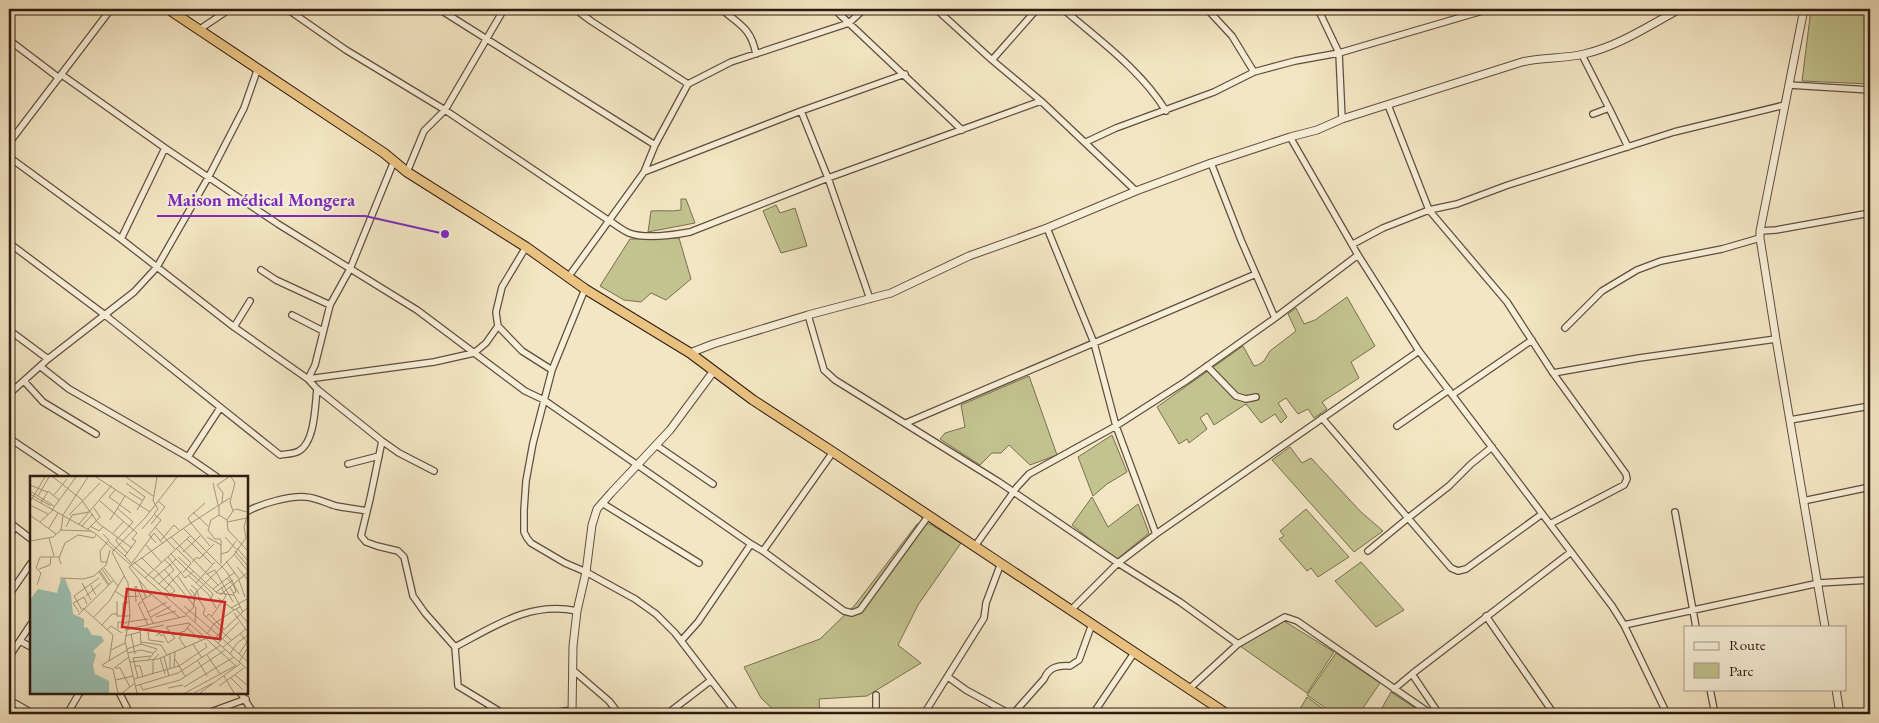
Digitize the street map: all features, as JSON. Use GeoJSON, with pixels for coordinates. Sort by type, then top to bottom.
{"type":"FeatureCollection","features":[{"type":"Feature","properties":{"kind":"highway"},"geometry":{"type":"LineString","coordinates":[[168,9],[258,68],[394,161],[407,172],[526,247],[570,276],[585,289],[690,353],[753,400],[1227,714]]}},
{"type":"Feature","properties":{"kind":"street"},"geometry":{"type":"LineString","coordinates":[[9,143],[111,9]]}},
{"type":"Feature","properties":{"kind":"street"},"geometry":{"type":"LineString","coordinates":[[200,29],[230,9]]}},
{"type":"Feature","properties":{"kind":"street"},"geometry":{"type":"LineString","coordinates":[[287,9],[346,50],[445,110],[630,234],[675,235],[690,232],[828,178],[1041,101]]}},
{"type":"Feature","properties":{"kind":"street"},"geometry":{"type":"LineString","coordinates":[[439,9],[655,145]]}},
{"type":"Feature","properties":{"kind":"street"},"geometry":{"type":"LineString","coordinates":[[407,172],[427,127],[445,110],[504,9]]}},
{"type":"Feature","properties":{"kind":"street"},"geometry":{"type":"LineString","coordinates":[[575,9],[688,84]]}},
{"type":"Feature","properties":{"kind":"street"},"geometry":{"type":"LineString","coordinates":[[721,9],[750,33],[756,54]]}},
{"type":"Feature","properties":{"kind":"street"},"geometry":{"type":"LineString","coordinates":[[834,9],[905,74],[962,130]]}},
{"type":"Feature","properties":{"kind":"street"},"geometry":{"type":"LineString","coordinates":[[570,276],[608,220],[644,172],[655,145],[688,84],[719,67],[849,23],[864,9]]}},
{"type":"Feature","properties":{"kind":"street"},"geometry":{"type":"LineString","coordinates":[[936,9],[1041,101],[1136,191]]}},
{"type":"Feature","properties":{"kind":"street"},"geometry":{"type":"LineString","coordinates":[[992,60],[1037,9]]}},
{"type":"Feature","properties":{"kind":"street"},"geometry":{"type":"LineString","coordinates":[[1063,9],[1136,73],[1159,99],[1166,111]]}},
{"type":"Feature","properties":{"kind":"street"},"geometry":{"type":"LineString","coordinates":[[1207,9],[1232,36],[1254,72]]}},
{"type":"Feature","properties":{"kind":"street"},"geometry":{"type":"LineString","coordinates":[[1318,9],[1339,53],[1342,119]]}},
{"type":"Feature","properties":{"kind":"street"},"geometry":{"type":"LineString","coordinates":[[1086,142],[1116,128],[1214,92],[1254,72],[1294,61],[1339,53],[1489,9]]}},
{"type":"Feature","properties":{"kind":"street"},"geometry":{"type":"LineString","coordinates":[[690,353],[713,344],[808,315],[870,299],[904,287],[969,256],[1047,228],[1136,191],[1211,163],[1317,130],[1342,119],[1522,62],[1582,55],[1613,46],[1680,9]]}},
{"type":"Feature","properties":{"kind":"street"},"geometry":{"type":"LineString","coordinates":[[1804,9],[1760,234],[1825,626]]}},
{"type":"Feature","properties":{"kind":"street"},"geometry":{"type":"LineString","coordinates":[[9,40],[278,224],[417,310],[525,391],[544,400],[637,466],[751,544],[763,550],[844,611],[852,613],[860,610],[929,515]]}},
{"type":"Feature","properties":{"kind":"street"},"geometry":{"type":"LineString","coordinates":[[1582,55],[1628,147]]}},
{"type":"Feature","properties":{"kind":"street"},"geometry":{"type":"LineString","coordinates":[[9,394],[48,359],[134,292],[157,267],[209,176],[244,108],[258,68]]}},
{"type":"Feature","properties":{"kind":"street"},"geometry":{"type":"LineString","coordinates":[[644,172],[801,111],[905,74]]}},
{"type":"Feature","properties":{"kind":"street"},"geometry":{"type":"LineString","coordinates":[[1789,85],[1870,90]]}},
{"type":"Feature","properties":{"kind":"street"},"geometry":{"type":"LineString","coordinates":[[1388,105],[1429,210],[1507,302],[1553,373],[1626,474],[1627,480],[1624,485],[1550,524]]}},
{"type":"Feature","properties":{"kind":"street"},"geometry":{"type":"LineString","coordinates":[[1352,244],[1390,225],[1429,210],[1457,204],[1508,185],[1674,132],[1786,105]]}},
{"type":"Feature","properties":{"kind":"street"},"geometry":{"type":"LineString","coordinates":[[1593,114],[1609,108]]}},
{"type":"Feature","properties":{"kind":"street"},"geometry":{"type":"LineString","coordinates":[[801,111],[828,178],[870,299]]}},
{"type":"Feature","properties":{"kind":"street"},"geometry":{"type":"LineString","coordinates":[[1290,137],[1358,255],[1418,351],[1612,606],[1624,625],[1667,714]]}},
{"type":"Feature","properties":{"kind":"street"},"geometry":{"type":"LineString","coordinates":[[121,239],[165,148]]}},
{"type":"Feature","properties":{"kind":"street"},"geometry":{"type":"LineString","coordinates":[[9,157],[121,239],[234,326],[308,379],[317,389],[382,441],[399,453],[434,471]]}},
{"type":"Feature","properties":{"kind":"street"},"geometry":{"type":"LineString","coordinates":[[308,379],[315,365],[330,306],[350,269],[394,161]]}},
{"type":"Feature","properties":{"kind":"street"},"geometry":{"type":"LineString","coordinates":[[1211,163],[1240,240],[1275,318]]}},
{"type":"Feature","properties":{"kind":"street"},"geometry":{"type":"LineString","coordinates":[[1565,328],[1602,291],[1637,270],[1662,261],[1722,249],[1760,234],[1776,230],[1870,213]]}},
{"type":"Feature","properties":{"kind":"street"},"geometry":{"type":"LineString","coordinates":[[1047,228],[1094,343],[1116,426],[1156,534]]}},
{"type":"Feature","properties":{"kind":"street"},"geometry":{"type":"LineString","coordinates":[[9,243],[105,315],[280,456],[297,452],[303,448],[310,438],[317,389]]}},
{"type":"Feature","properties":{"kind":"street"},"geometry":{"type":"LineString","coordinates":[[526,247],[502,287],[496,312],[498,326],[522,351],[552,370]]}},
{"type":"Feature","properties":{"kind":"street"},"geometry":{"type":"LineString","coordinates":[[976,546],[1029,474],[1116,426],[1208,366],[1358,255]]}},
{"type":"Feature","properties":{"kind":"street"},"geometry":{"type":"LineString","coordinates":[[260,270],[276,280],[330,306]]}},
{"type":"Feature","properties":{"kind":"street"},"geometry":{"type":"LineString","coordinates":[[906,423],[1256,274]]}},
{"type":"Feature","properties":{"kind":"street"},"geometry":{"type":"LineString","coordinates":[[585,289],[552,370],[533,443],[526,481],[524,532],[531,543],[565,563],[586,572],[656,614],[681,641],[736,714]]}},
{"type":"Feature","properties":{"kind":"street"},"geometry":{"type":"LineString","coordinates":[[234,326],[250,301]]}},
{"type":"Feature","properties":{"kind":"street"},"geometry":{"type":"LineString","coordinates":[[292,315],[323,331]]}},
{"type":"Feature","properties":{"kind":"street"},"geometry":{"type":"LineString","coordinates":[[808,315],[824,370],[835,380],[1014,492],[1118,563],[1180,602],[1238,644]]}},
{"type":"Feature","properties":{"kind":"street"},"geometry":{"type":"LineString","coordinates":[[308,379],[434,362],[474,353],[486,343],[498,326]]}},
{"type":"Feature","properties":{"kind":"street"},"geometry":{"type":"LineString","coordinates":[[9,330],[48,359]]}},
{"type":"Feature","properties":{"kind":"street"},"geometry":{"type":"LineString","coordinates":[[1553,373],[1639,358],[1776,339]]}},
{"type":"Feature","properties":{"kind":"street"},"geometry":{"type":"LineString","coordinates":[[1397,426],[1532,340]]}},
{"type":"Feature","properties":{"kind":"street"},"geometry":{"type":"LineString","coordinates":[[1071,610],[1118,563],[1156,534],[1418,351]]}},
{"type":"Feature","properties":{"kind":"street"},"geometry":{"type":"LineString","coordinates":[[1208,366],[1236,396],[1246,399],[1256,397]]}},
{"type":"Feature","properties":{"kind":"street"},"geometry":{"type":"LineString","coordinates":[[41,367],[70,389],[215,476]]}},
{"type":"Feature","properties":{"kind":"street"},"geometry":{"type":"LineString","coordinates":[[545,714],[572,712],[573,646],[592,525],[597,510],[670,430],[713,372]]}},
{"type":"Feature","properties":{"kind":"street"},"geometry":{"type":"LineString","coordinates":[[24,381],[43,402],[96,434]]}},
{"type":"Feature","properties":{"kind":"street"},"geometry":{"type":"LineString","coordinates":[[1790,420],[1870,406]]}},
{"type":"Feature","properties":{"kind":"street"},"geometry":{"type":"LineString","coordinates":[[188,458],[220,408]]}},
{"type":"Feature","properties":{"kind":"street"},"geometry":{"type":"LineString","coordinates":[[1322,418],[1451,568],[1458,572],[1466,569],[1542,514]]}},
{"type":"Feature","properties":{"kind":"street"},"geometry":{"type":"LineString","coordinates":[[9,439],[65,476]]}},
{"type":"Feature","properties":{"kind":"street"},"geometry":{"type":"LineString","coordinates":[[382,441],[361,536],[366,542],[398,551],[404,558],[413,596],[425,613],[455,647],[458,686],[504,714]]}},
{"type":"Feature","properties":{"kind":"street"},"geometry":{"type":"LineString","coordinates":[[656,445],[714,484]]}},
{"type":"Feature","properties":{"kind":"street"},"geometry":{"type":"LineString","coordinates":[[1368,551],[1449,486],[1471,464],[1492,447]]}},
{"type":"Feature","properties":{"kind":"street"},"geometry":{"type":"LineString","coordinates":[[763,550],[833,452]]}},
{"type":"Feature","properties":{"kind":"street"},"geometry":{"type":"LineString","coordinates":[[348,464],[380,456]]}},
{"type":"Feature","properties":{"kind":"street"},"geometry":{"type":"LineString","coordinates":[[1803,501],[1870,487]]}},
{"type":"Feature","properties":{"kind":"street"},"geometry":{"type":"LineString","coordinates":[[248,511],[278,500],[304,496],[316,498],[336,506],[367,511]]}},
{"type":"Feature","properties":{"kind":"street"},"geometry":{"type":"LineString","coordinates":[[602,503],[699,563]]}},
{"type":"Feature","properties":{"kind":"street"},"geometry":{"type":"LineString","coordinates":[[1675,512],[1696,626]]}},
{"type":"Feature","properties":{"kind":"street"},"geometry":{"type":"LineString","coordinates":[[9,522],[30,539]]}},
{"type":"Feature","properties":{"kind":"street"},"geometry":{"type":"LineString","coordinates":[[9,536],[16,527]]}},
{"type":"Feature","properties":{"kind":"street"},"geometry":{"type":"LineString","coordinates":[[681,641],[698,622],[751,544]]}},
{"type":"Feature","properties":{"kind":"street"},"geometry":{"type":"LineString","coordinates":[[1394,689],[1571,552]]}},
{"type":"Feature","properties":{"kind":"street"},"geometry":{"type":"LineString","coordinates":[[924,714],[984,618],[986,603],[1001,563]]}},
{"type":"Feature","properties":{"kind":"street"},"geometry":{"type":"LineString","coordinates":[[9,595],[30,564]]}},
{"type":"Feature","properties":{"kind":"street"},"geometry":{"type":"LineString","coordinates":[[1624,625],[1819,583],[1870,580]]}},
{"type":"Feature","properties":{"kind":"street"},"geometry":{"type":"LineString","coordinates":[[455,647],[500,622],[531,611],[549,608],[578,611]]}},
{"type":"Feature","properties":{"kind":"street"},"geometry":{"type":"LineString","coordinates":[[1486,616],[1554,714]]}},
{"type":"Feature","properties":{"kind":"street"},"geometry":{"type":"LineString","coordinates":[[1190,690],[1238,644],[1285,617],[1297,621],[1431,714]]}},
{"type":"Feature","properties":{"kind":"street"},"geometry":{"type":"LineString","coordinates":[[948,677],[966,690],[1012,714],[1052,668],[1059,665],[1070,666],[1079,660],[1092,624]]}},
{"type":"Feature","properties":{"kind":"street"},"geometry":{"type":"LineString","coordinates":[[9,657],[30,626]]}},
{"type":"Feature","properties":{"kind":"street"},"geometry":{"type":"LineString","coordinates":[[20,641],[30,646]]}},
{"type":"Feature","properties":{"kind":"street"},"geometry":{"type":"LineString","coordinates":[[1093,714],[1134,652]]}},
{"type":"Feature","properties":{"kind":"street"},"geometry":{"type":"LineString","coordinates":[[574,671],[604,696],[619,714]]}},
{"type":"Feature","properties":{"kind":"street"},"geometry":{"type":"LineString","coordinates":[[1412,674],[1440,714]]}},
{"type":"Feature","properties":{"kind":"street"},"geometry":{"type":"LineString","coordinates":[[666,714],[710,680]]}},
{"type":"Feature","properties":{"kind":"street"},"geometry":{"type":"LineString","coordinates":[[1710,690],[1715,714]]}},
{"type":"Feature","properties":{"kind":"street"},"geometry":{"type":"LineString","coordinates":[[1836,690],[1840,714]]}},
{"type":"Feature","properties":{"kind":"street"},"geometry":{"type":"LineString","coordinates":[[67,714],[79,693]]}},
{"type":"Feature","properties":{"kind":"street"},"geometry":{"type":"LineString","coordinates":[[120,693],[130,714]]}},
{"type":"Feature","properties":{"kind":"street"},"geometry":{"type":"LineString","coordinates":[[241,693],[254,714]]}},
{"type":"Feature","properties":{"kind":"street"},"geometry":{"type":"LineString","coordinates":[[876,695],[876,714]]}},
{"type":"Feature","properties":{"kind":"street"},"geometry":{"type":"LineString","coordinates":[[205,714],[246,699]]}},
{"type":"Feature","properties":{"kind":"street"},"geometry":{"type":"LineString","coordinates":[[9,700],[24,712],[34,714]]}},
{"type":"Feature","properties":{"kind":"green space"},"geometry":{"type":"Polygon","coordinates":[[[1811,9],[1870,9],[1870,84],[1802,81],[1811,9]]]}},
{"type":"Feature","properties":{"kind":"green space"},"geometry":{"type":"Polygon","coordinates":[[[681,199],[686,199],[695,223],[648,232],[651,211],[681,210],[681,199]]]}},
{"type":"Feature","properties":{"kind":"green space"},"geometry":{"type":"Polygon","coordinates":[[[776,205],[780,213],[795,208],[807,246],[781,253],[763,211],[776,205]]]}},
{"type":"Feature","properties":{"kind":"green space"},"geometry":{"type":"Polygon","coordinates":[[[679,238],[691,279],[666,300],[651,293],[641,302],[624,300],[600,286],[630,239],[679,238]]]}},
{"type":"Feature","properties":{"kind":"green space"},"geometry":{"type":"Polygon","coordinates":[[[1347,297],[1375,346],[1351,362],[1359,378],[1322,402],[1327,409],[1314,418],[1308,409],[1298,414],[1286,398],[1278,403],[1287,417],[1281,423],[1275,414],[1261,423],[1246,404],[1214,425],[1207,413],[1200,418],[1207,429],[1189,443],[1187,439],[1179,444],[1157,407],[1243,346],[1254,366],[1264,361],[1270,351],[1296,331],[1288,314],[1296,308],[1304,324],[1315,320],[1347,297]]]}},
{"type":"Feature","properties":{"kind":"green space"},"geometry":{"type":"Polygon","coordinates":[[[1029,376],[1057,455],[1030,465],[1009,445],[1001,453],[992,453],[980,465],[940,439],[945,433],[965,427],[961,405],[1029,376]]]}},
{"type":"Feature","properties":{"kind":"green space"},"geometry":{"type":"Polygon","coordinates":[[[1112,435],[1127,472],[1107,484],[1093,496],[1078,457],[1112,435]]]}},
{"type":"Feature","properties":{"kind":"green space"},"geometry":{"type":"Polygon","coordinates":[[[1290,447],[1302,463],[1311,458],[1361,512],[1383,531],[1354,552],[1272,460],[1290,447]]]}},
{"type":"Feature","properties":{"kind":"green space"},"geometry":{"type":"Polygon","coordinates":[[[1092,497],[1108,527],[1138,504],[1149,533],[1116,560],[1072,525],[1092,497]]]}},
{"type":"Feature","properties":{"kind":"green space"},"geometry":{"type":"Polygon","coordinates":[[[1306,509],[1349,557],[1318,577],[1311,568],[1307,571],[1279,539],[1284,536],[1280,531],[1306,509]]]}},
{"type":"Feature","properties":{"kind":"green space"},"geometry":{"type":"Polygon","coordinates":[[[917,524],[930,524],[961,543],[918,605],[898,645],[921,663],[867,696],[819,699],[820,714],[778,714],[761,698],[744,667],[820,639],[855,605],[917,524]]]}},
{"type":"Feature","properties":{"kind":"green space"},"geometry":{"type":"Polygon","coordinates":[[[1361,562],[1404,610],[1376,627],[1335,581],[1361,562]]]}},
{"type":"Feature","properties":{"kind":"green space"},"geometry":{"type":"Polygon","coordinates":[[[1284,621],[1334,652],[1307,693],[1240,646],[1284,621]]]}},
{"type":"Feature","properties":{"kind":"green space"},"geometry":{"type":"Polygon","coordinates":[[[1336,653],[1380,683],[1359,714],[1334,714],[1307,695],[1336,653]]]}},
{"type":"Feature","properties":{"kind":"green space"},"geometry":{"type":"Polygon","coordinates":[[[1391,692],[1424,714],[1393,714],[1382,708],[1391,692]]]}},
{"type":"Feature","properties":{"kind":"green space"},"geometry":{"type":"Polygon","coordinates":[[[1307,697],[1326,711],[1324,714],[1297,714],[1307,697]]]}},
{"type":"Feature","properties":{"kind":"place","name":"Maison médical Mongera"},"geometry":{"type":"Point","coordinates":[445,234]}}]}
